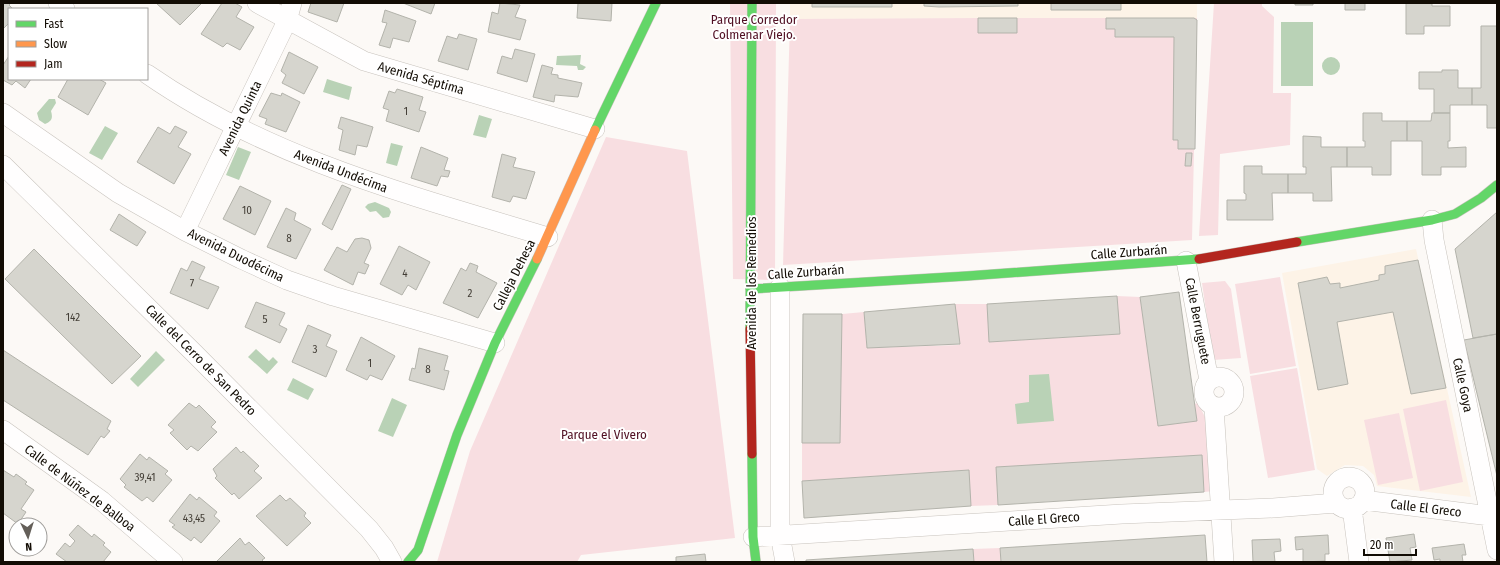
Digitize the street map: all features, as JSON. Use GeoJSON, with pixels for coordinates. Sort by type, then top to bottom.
{"type":"FeatureCollection","features":[{"type":"Feature","properties":{"kind":"street","name":"Avenida Séptima"},"geometry":{"type":"LineString","coordinates":[[257,3],[289,12],[364,61],[595,129]]}},
{"type":"Feature","properties":{"kind":"street","name":"Calleja Dehesa"},"geometry":{"type":"LineString","coordinates":[[408,562],[418,550],[457,435],[495,343],[548,237],[595,129],[656,3]]}},
{"type":"Feature","properties":{"kind":"street","name":"Avenida de los Remedios"},"geometry":{"type":"LineString","coordinates":[[752,3],[750,289],[753,537],[756,562]]}},
{"type":"Feature","properties":{"kind":"street","name":"Avenida Quinta"},"geometry":{"type":"LineString","coordinates":[[185,231],[236,128],[289,12]]}},
{"type":"Feature","properties":{"kind":"street","name":"Avenida Undécima"},"geometry":{"type":"LineString","coordinates":[[148,75],[166,87],[236,128],[308,160],[379,186],[548,237]]}},
{"type":"Feature","properties":{"kind":"street","name":"Avenida Duodécima"},"geometry":{"type":"LineString","coordinates":[[3,113],[118,192],[185,231],[287,280],[333,296],[495,343]]}},
{"type":"Feature","properties":{"kind":"street","name":"Calle del Cerro de San Pedro"},"geometry":{"type":"LineString","coordinates":[[3,165],[194,353],[368,529],[384,548],[392,562]]}},
{"type":"Feature","properties":{"kind":"street","name":"Calle Zurbarán"},"geometry":{"type":"LineString","coordinates":[[750,289],[1186,261],[1432,220],[1455,214],[1481,198],[1497,185]]}},
{"type":"Feature","properties":{"kind":"street","name":"Calle Goya"},"geometry":{"type":"LineString","coordinates":[[1432,220],[1434,240],[1494,515],[1497,550]]}},
{"type":"Feature","properties":{"kind":"street","name":"Calle Berruguete"},"geometry":{"type":"LineString","coordinates":[[1186,261],[1209,380]]}},
{"type":"Feature","properties":{"kind":"street"},"geometry":{"type":"LineString","coordinates":[[780,287],[780,535],[785,562]]}},
{"type":"Feature","properties":{"kind":"street"},"geometry":{"type":"LineString","coordinates":[[1218,377],[1223,378],[1234,387],[1234,397],[1223,407],[1214,407],[1207,401],[1204,393],[1206,384],[1209,380],[1218,377]]}},
{"type":"Feature","properties":{"kind":"street"},"geometry":{"type":"LineString","coordinates":[[1214,407],[1222,508],[1224,562]]}},
{"type":"Feature","properties":{"kind":"street","name":"Calle de Núñez de Balboa"},"geometry":{"type":"LineString","coordinates":[[3,430],[102,501],[173,562]]}},
{"type":"Feature","properties":{"kind":"street","name":"Calle El Greco"},"geometry":{"type":"LineString","coordinates":[[753,537],[1222,508],[1273,508],[1350,504],[1494,515]]}},
{"type":"Feature","properties":{"kind":"street"},"geometry":{"type":"LineString","coordinates":[[1350,504],[1360,562]]}},
{"type":"Feature","properties":{"kind":"shaded area"},"geometry":{"type":"Polygon","coordinates":[[[790,3],[1197,3],[1197,18],[790,19],[790,3]]]}},
{"type":"Feature","properties":{"kind":"shaded area"},"geometry":{"type":"Polygon","coordinates":[[[1281,22],[1313,22],[1313,86],[1281,86],[1281,22]]]}},
{"type":"Feature","properties":{"kind":"shaded area"},"geometry":{"type":"Polygon","coordinates":[[[581,55],[580,64],[586,67],[583,70],[578,70],[577,66],[556,65],[557,56],[581,55]]]}},
{"type":"Feature","properties":{"kind":"shaded area"},"geometry":{"type":"Polygon","coordinates":[[[1327,57],[1335,57],[1340,62],[1338,73],[1335,75],[1327,75],[1322,70],[1322,62],[1327,57]]]}},
{"type":"Feature","properties":{"kind":"shaded area"},"geometry":{"type":"Polygon","coordinates":[[[327,79],[352,87],[349,100],[323,92],[327,79]]]}},
{"type":"Feature","properties":{"kind":"shaded area"},"geometry":{"type":"Polygon","coordinates":[[[49,99],[55,99],[56,103],[51,111],[51,119],[45,124],[39,120],[37,113],[49,99]]]}},
{"type":"Feature","properties":{"kind":"shaded area"},"geometry":{"type":"Polygon","coordinates":[[[479,115],[492,119],[486,138],[473,135],[479,115]]]}},
{"type":"Feature","properties":{"kind":"shaded area"},"geometry":{"type":"Polygon","coordinates":[[[105,126],[118,133],[102,160],[89,153],[105,126]]]}},
{"type":"Feature","properties":{"kind":"shaded area"},"geometry":{"type":"Polygon","coordinates":[[[391,143],[403,146],[397,166],[386,163],[391,143]]]}},
{"type":"Feature","properties":{"kind":"shaded area"},"geometry":{"type":"Polygon","coordinates":[[[238,147],[251,152],[239,180],[226,175],[238,147]]]}},
{"type":"Feature","properties":{"kind":"shaded area"},"geometry":{"type":"Polygon","coordinates":[[[375,202],[389,208],[391,212],[389,217],[383,218],[376,211],[370,212],[365,207],[368,204],[375,202]]]}},
{"type":"Feature","properties":{"kind":"shaded area"},"geometry":{"type":"Polygon","coordinates":[[[1416,249],[1471,497],[1377,486],[1374,475],[1363,466],[1345,465],[1327,476],[1317,469],[1282,273],[1416,249]]]}},
{"type":"Feature","properties":{"kind":"shaded area"},"geometry":{"type":"Polygon","coordinates":[[[256,349],[269,361],[273,357],[278,362],[267,374],[248,357],[256,349]]]}},
{"type":"Feature","properties":{"kind":"shaded area"},"geometry":{"type":"Polygon","coordinates":[[[156,351],[165,360],[138,387],[130,379],[156,351]]]}},
{"type":"Feature","properties":{"kind":"shaded area"},"geometry":{"type":"Polygon","coordinates":[[[1049,374],[1054,421],[1017,424],[1015,404],[1029,402],[1029,375],[1049,374]]]}},
{"type":"Feature","properties":{"kind":"shaded area"},"geometry":{"type":"Polygon","coordinates":[[[293,378],[314,389],[308,400],[287,390],[293,378]]]}},
{"type":"Feature","properties":{"kind":"shaded area"},"geometry":{"type":"Polygon","coordinates":[[[392,398],[407,405],[393,437],[378,431],[392,398]]]}},
{"type":"Feature","properties":{"kind":"green space","name":"Parque Corredor Colmenar Viejo."},"geometry":{"type":"Polygon","coordinates":[[[730,3],[776,3],[775,280],[733,279],[730,3]]]}},
{"type":"Feature","properties":{"kind":"green space"},"geometry":{"type":"Polygon","coordinates":[[[1214,3],[1262,3],[1262,6],[1274,17],[1273,93],[1291,93],[1290,145],[1220,154],[1218,235],[1199,236],[1214,3]]]}},
{"type":"Feature","properties":{"kind":"green space"},"geometry":{"type":"Polygon","coordinates":[[[1197,18],[1192,240],[783,265],[790,19],[1197,18]]]}},
{"type":"Feature","properties":{"kind":"green space","name":"Parque el Vivero"},"geometry":{"type":"Polygon","coordinates":[[[606,137],[687,151],[735,538],[581,555],[577,562],[437,562],[470,451],[606,137]]]}},
{"type":"Feature","properties":{"kind":"green space"},"geometry":{"type":"Polygon","coordinates":[[[1280,277],[1296,366],[1250,374],[1235,284],[1280,277]]]}},
{"type":"Feature","properties":{"kind":"green space"},"geometry":{"type":"Polygon","coordinates":[[[1225,281],[1231,289],[1241,358],[1213,360],[1202,283],[1225,281]]]}},
{"type":"Feature","properties":{"kind":"green space"},"geometry":{"type":"Polygon","coordinates":[[[1117,296],[1140,297],[1158,426],[1196,421],[1194,404],[1198,403],[1207,421],[1214,491],[1204,492],[1202,455],[997,467],[998,505],[971,506],[968,470],[802,481],[802,443],[840,443],[842,314],[864,312],[867,348],[959,345],[955,304],[987,304],[990,342],[1119,334],[1117,296]]]}},
{"type":"Feature","properties":{"kind":"green space"},"geometry":{"type":"Polygon","coordinates":[[[1297,368],[1315,470],[1268,478],[1250,376],[1297,368]]]}},
{"type":"Feature","properties":{"kind":"green space"},"geometry":{"type":"Polygon","coordinates":[[[1446,400],[1463,482],[1420,491],[1403,409],[1446,400]]]}},
{"type":"Feature","properties":{"kind":"green space"},"geometry":{"type":"Polygon","coordinates":[[[1399,413],[1413,478],[1378,485],[1364,420],[1399,413]]]}},
{"type":"Feature","properties":{"kind":"green space"},"geometry":{"type":"Polygon","coordinates":[[[1000,548],[1001,562],[974,562],[973,549],[1000,548]]]}},
{"type":"Feature","properties":{"kind":"building"},"geometry":{"type":"Polygon","coordinates":[[[3,3],[11,3],[9,5],[12,8],[8,8],[8,24],[3,29],[3,3]]]}},
{"type":"Feature","properties":{"kind":"building"},"geometry":{"type":"Polygon","coordinates":[[[156,3],[202,3],[180,25],[156,3]]]}},
{"type":"Feature","properties":{"kind":"building"},"geometry":{"type":"Polygon","coordinates":[[[222,3],[235,3],[242,7],[236,17],[254,27],[240,50],[227,43],[223,47],[201,34],[222,3]]]}},
{"type":"Feature","properties":{"kind":"building"},"geometry":{"type":"Polygon","coordinates":[[[311,3],[344,3],[337,22],[308,12],[311,3]]]}},
{"type":"Feature","properties":{"kind":"building"},"geometry":{"type":"Polygon","coordinates":[[[403,3],[435,3],[431,14],[403,3]]]}},
{"type":"Feature","properties":{"kind":"building"},"geometry":{"type":"Polygon","coordinates":[[[500,3],[520,5],[515,17],[526,20],[520,40],[488,32],[492,12],[498,14],[500,3]]]}},
{"type":"Feature","properties":{"kind":"building"},"geometry":{"type":"Polygon","coordinates":[[[578,3],[612,3],[611,21],[577,18],[578,3]]]}},
{"type":"Feature","properties":{"kind":"building"},"geometry":{"type":"Polygon","coordinates":[[[812,3],[892,3],[892,7],[812,7],[812,3]]]}},
{"type":"Feature","properties":{"kind":"building"},"geometry":{"type":"Polygon","coordinates":[[[924,3],[1018,3],[1018,6],[939,7],[924,6],[924,3]]]}},
{"type":"Feature","properties":{"kind":"building"},"geometry":{"type":"Polygon","coordinates":[[[1051,3],[1121,3],[1121,10],[1051,10],[1051,3]]]}},
{"type":"Feature","properties":{"kind":"building"},"geometry":{"type":"Polygon","coordinates":[[[1295,3],[1313,3],[1313,5],[1295,5],[1295,3]]]}},
{"type":"Feature","properties":{"kind":"building"},"geometry":{"type":"Polygon","coordinates":[[[1345,3],[1365,3],[1365,10],[1345,10],[1345,3]]]}},
{"type":"Feature","properties":{"kind":"building"},"geometry":{"type":"Polygon","coordinates":[[[1406,3],[1432,3],[1432,6],[1450,6],[1450,26],[1424,26],[1424,34],[1406,34],[1406,3]]]}},
{"type":"Feature","properties":{"kind":"building"},"geometry":{"type":"Polygon","coordinates":[[[385,10],[416,21],[409,42],[393,38],[390,48],[379,45],[387,23],[382,22],[385,10]]]}},
{"type":"Feature","properties":{"kind":"building"},"geometry":{"type":"Polygon","coordinates":[[[978,18],[1017,18],[1017,33],[978,33],[978,18]]]}},
{"type":"Feature","properties":{"kind":"building"},"geometry":{"type":"Polygon","coordinates":[[[1106,18],[1194,18],[1197,20],[1195,149],[1178,149],[1178,140],[1173,140],[1174,37],[1115,37],[1115,29],[1106,29],[1106,18]]]}},
{"type":"Feature","properties":{"kind":"building"},"geometry":{"type":"Polygon","coordinates":[[[1481,26],[1497,26],[1497,128],[1487,128],[1487,105],[1472,105],[1472,88],[1481,88],[1481,26]]]}},
{"type":"Feature","properties":{"kind":"building"},"geometry":{"type":"Polygon","coordinates":[[[459,34],[477,39],[468,70],[438,61],[447,36],[457,39],[459,34]]]}},
{"type":"Feature","properties":{"kind":"building"},"geometry":{"type":"Polygon","coordinates":[[[515,49],[535,54],[527,82],[497,73],[502,56],[512,59],[515,49]]]}},
{"type":"Feature","properties":{"kind":"building"},"geometry":{"type":"Polygon","coordinates":[[[289,52],[318,67],[304,94],[282,83],[286,75],[281,71],[289,52]]]}},
{"type":"Feature","properties":{"kind":"building"},"geometry":{"type":"Polygon","coordinates":[[[8,58],[8,80],[30,80],[25,88],[16,81],[12,85],[3,80],[3,65],[8,58]]]}},
{"type":"Feature","properties":{"kind":"building"},"geometry":{"type":"Polygon","coordinates":[[[542,65],[553,68],[551,74],[558,75],[558,78],[582,83],[578,97],[555,95],[554,102],[533,97],[542,65]]]}},
{"type":"Feature","properties":{"kind":"building"},"geometry":{"type":"Polygon","coordinates":[[[1442,70],[1458,70],[1458,88],[1472,88],[1472,105],[1450,105],[1450,113],[1434,113],[1434,89],[1419,89],[1419,72],[1442,72],[1442,70]]]}},
{"type":"Feature","properties":{"kind":"building"},"geometry":{"type":"Polygon","coordinates":[[[67,80],[101,80],[106,83],[88,115],[58,97],[67,80]]]}},
{"type":"Feature","properties":{"kind":"building"},"geometry":{"type":"Polygon","coordinates":[[[397,89],[423,97],[419,110],[426,112],[419,132],[386,121],[389,110],[383,108],[389,91],[395,93],[397,89]]]}},
{"type":"Feature","properties":{"kind":"building"},"geometry":{"type":"Polygon","coordinates":[[[271,93],[281,96],[282,93],[300,102],[286,132],[265,124],[267,119],[259,116],[271,93]]]}},
{"type":"Feature","properties":{"kind":"building"},"geometry":{"type":"Polygon","coordinates":[[[1363,113],[1382,113],[1382,121],[1407,121],[1407,141],[1391,141],[1391,175],[1372,175],[1372,167],[1347,167],[1347,147],[1365,147],[1365,141],[1363,141],[1363,113]]]}},
{"type":"Feature","properties":{"kind":"building"},"geometry":{"type":"Polygon","coordinates":[[[1432,113],[1450,113],[1450,141],[1448,141],[1448,148],[1466,147],[1466,167],[1441,167],[1441,175],[1422,175],[1422,141],[1407,141],[1407,121],[1431,121],[1432,113]]]}},
{"type":"Feature","properties":{"kind":"building"},"geometry":{"type":"Polygon","coordinates":[[[341,117],[373,127],[367,147],[357,145],[355,155],[339,150],[343,130],[338,128],[341,117]]]}},
{"type":"Feature","properties":{"kind":"building"},"geometry":{"type":"Polygon","coordinates":[[[175,126],[187,132],[178,147],[191,154],[174,184],[137,162],[158,127],[170,134],[175,126]]]}},
{"type":"Feature","properties":{"kind":"building"},"geometry":{"type":"Polygon","coordinates":[[[1303,136],[1321,137],[1321,147],[1347,147],[1347,167],[1331,167],[1332,201],[1313,201],[1313,193],[1288,193],[1288,174],[1306,174],[1306,167],[1303,167],[1303,136]]]}},
{"type":"Feature","properties":{"kind":"building"},"geometry":{"type":"Polygon","coordinates":[[[421,147],[448,158],[444,170],[450,171],[448,177],[441,176],[437,186],[411,178],[421,147]]]}},
{"type":"Feature","properties":{"kind":"building"},"geometry":{"type":"Polygon","coordinates":[[[1186,153],[1192,153],[1191,166],[1185,166],[1186,153]]]}},
{"type":"Feature","properties":{"kind":"building"},"geometry":{"type":"Polygon","coordinates":[[[502,154],[516,158],[513,167],[535,172],[526,199],[513,196],[510,202],[492,197],[502,154]]]}},
{"type":"Feature","properties":{"kind":"building"},"geometry":{"type":"Polygon","coordinates":[[[1244,166],[1262,166],[1262,174],[1288,174],[1288,193],[1272,193],[1273,220],[1227,220],[1227,200],[1246,200],[1246,194],[1244,193],[1244,166]]]}},
{"type":"Feature","properties":{"kind":"building"},"geometry":{"type":"Polygon","coordinates":[[[342,185],[351,189],[332,230],[322,224],[342,185]]]}},
{"type":"Feature","properties":{"kind":"building"},"geometry":{"type":"Polygon","coordinates":[[[240,186],[271,201],[255,235],[223,219],[240,186]]]}},
{"type":"Feature","properties":{"kind":"building"},"geometry":{"type":"Polygon","coordinates":[[[286,208],[296,213],[294,220],[311,229],[296,259],[267,247],[286,208]]]}},
{"type":"Feature","properties":{"kind":"building"},"geometry":{"type":"Polygon","coordinates":[[[1497,212],[1497,334],[1473,338],[1455,249],[1497,212]]]}},
{"type":"Feature","properties":{"kind":"building"},"geometry":{"type":"Polygon","coordinates":[[[119,214],[146,232],[137,246],[110,230],[119,214]]]}},
{"type":"Feature","properties":{"kind":"building"},"geometry":{"type":"Polygon","coordinates":[[[362,238],[369,240],[371,248],[364,263],[369,265],[365,274],[358,272],[353,285],[324,270],[337,247],[347,252],[355,239],[362,238]]]}},
{"type":"Feature","properties":{"kind":"building"},"geometry":{"type":"Polygon","coordinates":[[[399,246],[430,262],[416,290],[408,285],[402,295],[380,284],[399,246]]]}},
{"type":"Feature","properties":{"kind":"building"},"geometry":{"type":"Polygon","coordinates":[[[34,249],[141,356],[112,384],[5,279],[34,249]]]}},
{"type":"Feature","properties":{"kind":"building"},"geometry":{"type":"Polygon","coordinates":[[[1418,260],[1446,388],[1411,394],[1393,312],[1337,322],[1348,384],[1318,390],[1298,283],[1327,277],[1330,284],[1340,283],[1340,288],[1379,280],[1379,275],[1385,274],[1385,266],[1418,260]]]}},
{"type":"Feature","properties":{"kind":"building"},"geometry":{"type":"Polygon","coordinates":[[[192,261],[205,267],[199,279],[219,287],[208,309],[170,293],[181,268],[187,271],[192,261]]]}},
{"type":"Feature","properties":{"kind":"building"},"geometry":{"type":"Polygon","coordinates":[[[470,263],[478,266],[476,272],[497,283],[478,318],[443,303],[461,268],[466,271],[470,263]]]}},
{"type":"Feature","properties":{"kind":"building"},"geometry":{"type":"Polygon","coordinates":[[[1179,292],[1197,421],[1158,426],[1140,297],[1179,292]]]}},
{"type":"Feature","properties":{"kind":"building"},"geometry":{"type":"Polygon","coordinates":[[[1117,296],[1120,334],[989,342],[987,304],[1117,296]]]}},
{"type":"Feature","properties":{"kind":"building"},"geometry":{"type":"Polygon","coordinates":[[[256,302],[285,313],[279,325],[287,329],[280,343],[245,327],[256,302]]]}},
{"type":"Feature","properties":{"kind":"building"},"geometry":{"type":"Polygon","coordinates":[[[955,304],[960,344],[867,348],[864,312],[955,304]]]}},
{"type":"Feature","properties":{"kind":"building"},"geometry":{"type":"Polygon","coordinates":[[[803,314],[842,314],[840,443],[802,443],[803,314]]]}},
{"type":"Feature","properties":{"kind":"building"},"geometry":{"type":"Polygon","coordinates":[[[308,325],[331,335],[326,346],[337,351],[326,377],[292,362],[308,325]]]}},
{"type":"Feature","properties":{"kind":"building"},"geometry":{"type":"Polygon","coordinates":[[[1497,334],[1497,476],[1464,340],[1497,334]]]}},
{"type":"Feature","properties":{"kind":"building"},"geometry":{"type":"Polygon","coordinates":[[[361,337],[395,356],[382,380],[370,375],[367,380],[346,370],[361,337]]]}},
{"type":"Feature","properties":{"kind":"building"},"geometry":{"type":"Polygon","coordinates":[[[419,348],[448,356],[444,370],[449,371],[444,390],[409,380],[412,368],[415,369],[419,348]]]}},
{"type":"Feature","properties":{"kind":"building"},"geometry":{"type":"Polygon","coordinates":[[[3,350],[111,421],[107,429],[110,431],[104,438],[101,436],[88,455],[3,400],[3,350]]]}},
{"type":"Feature","properties":{"kind":"building"},"geometry":{"type":"Polygon","coordinates":[[[189,403],[196,408],[199,405],[216,422],[211,427],[217,432],[198,451],[191,446],[187,450],[170,433],[174,430],[168,425],[189,403]]]}},
{"type":"Feature","properties":{"kind":"building"},"geometry":{"type":"Polygon","coordinates":[[[236,447],[241,453],[243,451],[259,466],[254,471],[262,478],[239,499],[234,493],[232,495],[215,478],[217,476],[213,469],[236,447]]]}},
{"type":"Feature","properties":{"kind":"building"},"geometry":{"type":"Polygon","coordinates":[[[140,454],[147,460],[149,457],[168,471],[165,474],[172,480],[153,502],[147,497],[142,501],[124,487],[126,485],[120,479],[140,454]]]}},
{"type":"Feature","properties":{"kind":"building"},"geometry":{"type":"Polygon","coordinates":[[[1202,455],[1204,492],[998,505],[996,467],[1202,455]]]}},
{"type":"Feature","properties":{"kind":"building"},"geometry":{"type":"Polygon","coordinates":[[[3,470],[14,477],[16,474],[27,482],[25,484],[34,490],[21,509],[26,512],[23,517],[8,517],[3,513],[3,470]]]}},
{"type":"Feature","properties":{"kind":"building"},"geometry":{"type":"Polygon","coordinates":[[[969,470],[971,506],[804,518],[802,481],[969,470]]]}},
{"type":"Feature","properties":{"kind":"building"},"geometry":{"type":"Polygon","coordinates":[[[190,494],[197,500],[199,497],[217,512],[214,516],[220,521],[201,543],[194,537],[191,541],[172,527],[175,525],[169,521],[190,494]]]}},
{"type":"Feature","properties":{"kind":"building"},"geometry":{"type":"Polygon","coordinates":[[[280,495],[286,501],[290,498],[306,513],[304,516],[311,523],[287,546],[256,516],[280,495]]]}},
{"type":"Feature","properties":{"kind":"building"},"geometry":{"type":"Polygon","coordinates":[[[78,525],[92,537],[94,534],[105,543],[103,545],[111,552],[103,562],[67,562],[56,554],[65,543],[70,547],[75,541],[69,535],[78,525]]]}},
{"type":"Feature","properties":{"kind":"building"},"geometry":{"type":"Polygon","coordinates":[[[1414,534],[1416,547],[1410,548],[1412,560],[1390,562],[1386,538],[1414,534]]]}},
{"type":"Feature","properties":{"kind":"building"},"geometry":{"type":"Polygon","coordinates":[[[1205,535],[1207,562],[1001,562],[1000,548],[1205,535]]]}},
{"type":"Feature","properties":{"kind":"building"},"geometry":{"type":"Polygon","coordinates":[[[1328,535],[1329,554],[1325,554],[1325,561],[1303,562],[1303,549],[1296,550],[1295,537],[1328,535]]]}},
{"type":"Feature","properties":{"kind":"building"},"geometry":{"type":"Polygon","coordinates":[[[240,538],[245,545],[249,542],[265,558],[262,560],[264,562],[216,562],[240,538]]]}},
{"type":"Feature","properties":{"kind":"building"},"geometry":{"type":"Polygon","coordinates":[[[1280,539],[1281,551],[1274,552],[1275,562],[1253,562],[1252,540],[1280,539]]]}},
{"type":"Feature","properties":{"kind":"building"},"geometry":{"type":"Polygon","coordinates":[[[1464,544],[1466,555],[1462,555],[1463,562],[1440,562],[1440,559],[1434,560],[1432,548],[1464,544]]]}},
{"type":"Feature","properties":{"kind":"building"},"geometry":{"type":"Polygon","coordinates":[[[973,549],[974,562],[806,562],[806,560],[973,549]]]}},
{"type":"Feature","properties":{"kind":"building"},"geometry":{"type":"Polygon","coordinates":[[[705,554],[706,562],[676,562],[676,557],[705,554]]]}},
{"type":"Feature","properties":{"kind":"traffic: fast"},"geometry":{"type":"LineString","coordinates":[[595,130],[656,3]]}},
{"type":"Feature","properties":{"kind":"traffic: fast"},"geometry":{"type":"LineString","coordinates":[[750,329],[752,3]]}},
{"type":"Feature","properties":{"kind":"traffic: fast"},"geometry":{"type":"LineString","coordinates":[[1297,242],[1432,220],[1455,214],[1481,198],[1497,185]]}},
{"type":"Feature","properties":{"kind":"traffic: fast"},"geometry":{"type":"LineString","coordinates":[[408,562],[418,550],[457,435],[495,343],[537,259]]}},
{"type":"Feature","properties":{"kind":"traffic: fast"},"geometry":{"type":"LineString","coordinates":[[750,289],[967,276],[1199,259]]}},
{"type":"Feature","properties":{"kind":"traffic: fast"},"geometry":{"type":"LineString","coordinates":[[752,454],[753,537],[756,562]]}},
{"type":"Feature","properties":{"kind":"traffic: slow"},"geometry":{"type":"LineString","coordinates":[[537,259],[595,130]]}},
{"type":"Feature","properties":{"kind":"traffic: jam"},"geometry":{"type":"LineString","coordinates":[[1199,259],[1297,242]]}},
{"type":"Feature","properties":{"kind":"traffic: jam"},"geometry":{"type":"LineString","coordinates":[[750,329],[752,454]]}}]}
